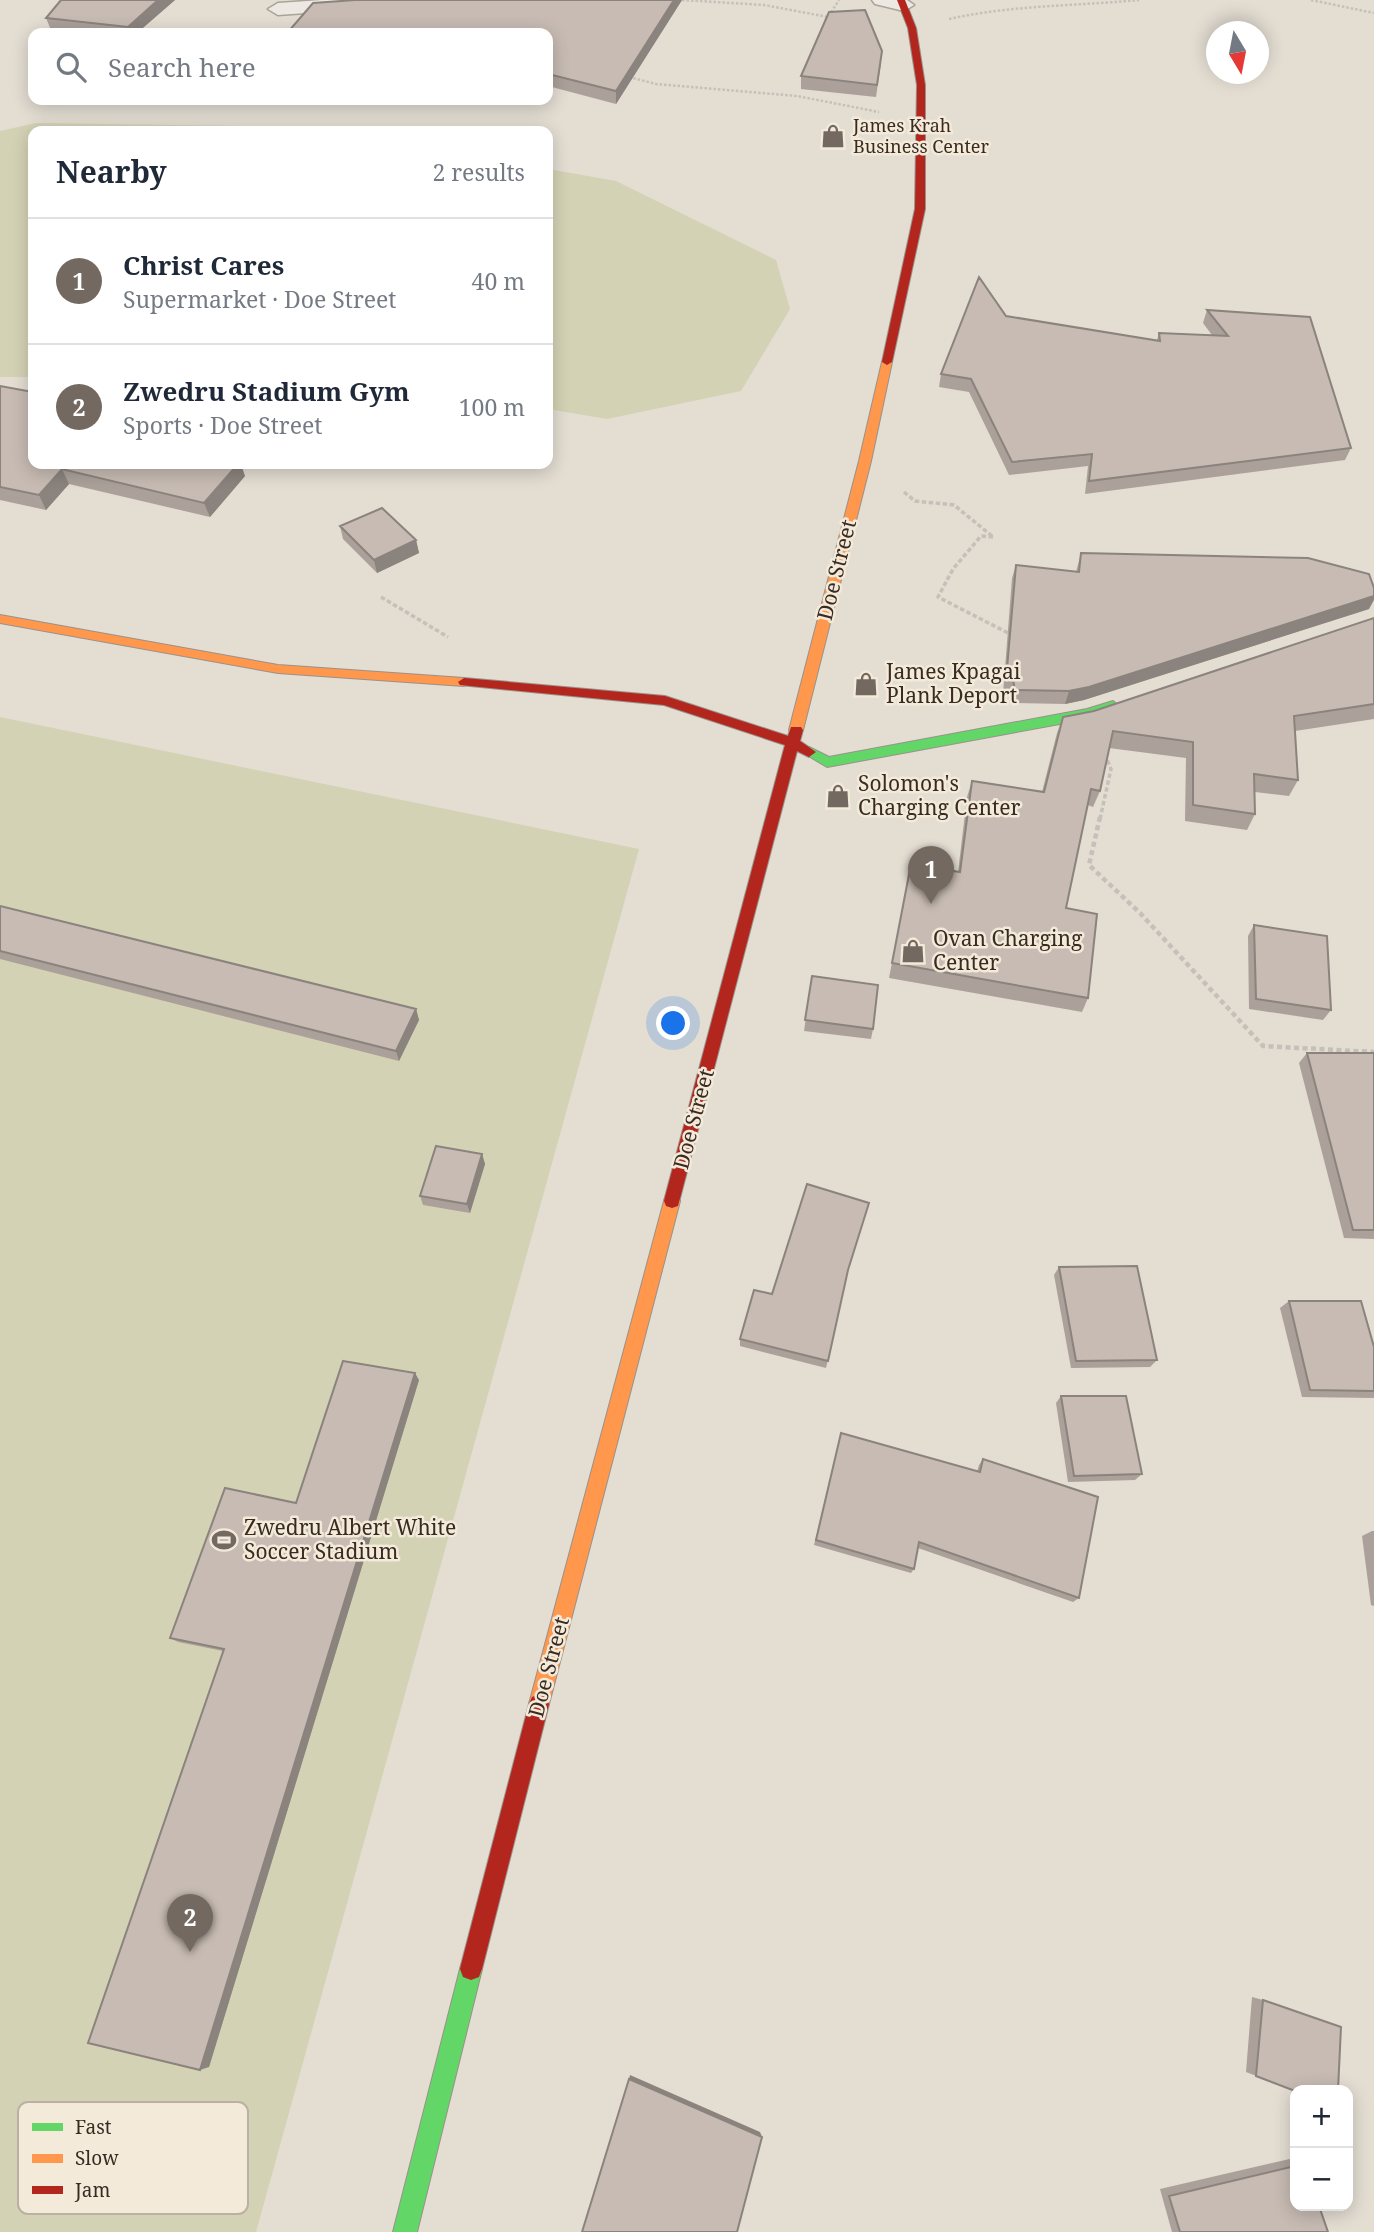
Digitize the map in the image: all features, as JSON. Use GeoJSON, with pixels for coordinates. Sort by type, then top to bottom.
{"type":"FeatureCollection","features":[{"type":"Feature","properties":{"kind":"street"},"geometry":{"type":"LineString","coordinates":[[278,9],[402,0]]}},
{"type":"Feature","properties":{"kind":"street"},"geometry":{"type":"LineString","coordinates":[[882,0],[902,3]]}},
{"type":"Feature","properties":{"kind":"street","name":"Doe Street"},"geometry":{"type":"LineString","coordinates":[[405,2232],[519,1781],[793,743],[864,461],[920,209],[921,85],[912,28],[902,3]]}},
{"type":"Feature","properties":{"kind":"street"},"geometry":{"type":"LineString","coordinates":[[0,619],[278,669],[512,685],[665,701],[793,743],[827,762],[1087,714],[1127,701]]}},
{"type":"Feature","properties":{"kind":"path"},"geometry":{"type":"LineString","coordinates":[[682,0],[764,5],[828,17],[839,0]]}},
{"type":"Feature","properties":{"kind":"path"},"geometry":{"type":"LineString","coordinates":[[912,28],[993,9],[1043,9],[1139,0]]}},
{"type":"Feature","properties":{"kind":"path"},"geometry":{"type":"LineString","coordinates":[[1311,0],[1374,13]]}},
{"type":"Feature","properties":{"kind":"path"},"geometry":{"type":"LineString","coordinates":[[629,77],[656,84],[797,96],[873,109],[922,130]]}},
{"type":"Feature","properties":{"kind":"path"},"geometry":{"type":"LineString","coordinates":[[864,461],[915,501],[954,505],[993,537],[981,536],[953,569],[938,597],[1004,628],[1013,636]]}},
{"type":"Feature","properties":{"kind":"path"},"geometry":{"type":"LineString","coordinates":[[1087,714],[1111,769],[1089,865],[1112,884],[1117,898],[1140,913],[1263,1046],[1374,1052]]}},
{"type":"Feature","properties":{"kind":"shaded area"},"geometry":{"type":"Polygon","coordinates":[[[36,123],[245,126],[28,126],[28,377],[0,377],[0,131],[36,123]]]}},
{"type":"Feature","properties":{"kind":"shaded area"},"geometry":{"type":"Polygon","coordinates":[[[553,170],[616,181],[776,260],[790,309],[741,391],[607,419],[553,410],[553,170]]]}},
{"type":"Feature","properties":{"kind":"shaded area","name":"Zwedru Albert White Soccer Stadium"},"geometry":{"type":"Polygon","coordinates":[[[0,717],[639,849],[256,2232],[0,2232],[0,717]]]}},
{"type":"Feature","properties":{"kind":"building"},"geometry":{"type":"Polygon","coordinates":[[[61,0],[158,0],[128,27],[46,18],[61,0]]]}},
{"type":"Feature","properties":{"kind":"building"},"geometry":{"type":"Polygon","coordinates":[[[355,0],[674,0],[616,91],[553,75],[553,28],[291,28],[313,3],[355,0]]]}},
{"type":"Feature","properties":{"kind":"building"},"geometry":{"type":"Polygon","coordinates":[[[865,10],[882,51],[877,85],[801,76],[829,12],[865,10]]]}},
{"type":"Feature","properties":{"kind":"building"},"geometry":{"type":"Polygon","coordinates":[[[979,277],[1006,316],[1160,341],[1159,333],[1228,336],[1207,310],[1310,317],[1351,448],[1089,481],[1092,454],[1012,462],[971,379],[941,374],[979,277]]]}},
{"type":"Feature","properties":{"kind":"building"},"geometry":{"type":"Polygon","coordinates":[[[0,386],[28,391],[28,469],[62,469],[39,495],[0,487],[0,386]]]}},
{"type":"Feature","properties":{"kind":"building"},"geometry":{"type":"Polygon","coordinates":[[[62,469],[234,469],[204,503],[62,469]]]}},
{"type":"Feature","properties":{"kind":"building"},"geometry":{"type":"Polygon","coordinates":[[[382,508],[416,540],[374,560],[340,526],[382,508]]]}},
{"type":"Feature","properties":{"kind":"building"},"geometry":{"type":"Polygon","coordinates":[[[1081,553],[1308,558],[1369,574],[1374,596],[1089,687],[1069,691],[1015,690],[1013,680],[1006,680],[1016,565],[1079,572],[1081,553]]]}},
{"type":"Feature","properties":{"kind":"building"},"geometry":{"type":"Polygon","coordinates":[[[1374,618],[1374,704],[1294,716],[1298,780],[1254,774],[1255,814],[1193,805],[1193,742],[1113,731],[1100,791],[1091,789],[1066,908],[1097,914],[1088,998],[892,963],[911,864],[960,872],[972,781],[1044,792],[1063,717],[1094,711],[1374,618]]]}},
{"type":"Feature","properties":{"kind":"building"},"geometry":{"type":"Polygon","coordinates":[[[0,906],[416,1009],[396,1051],[0,951],[0,906]]]}},
{"type":"Feature","properties":{"kind":"building"},"geometry":{"type":"Polygon","coordinates":[[[1254,925],[1327,936],[1331,1010],[1256,999],[1254,925]]]}},
{"type":"Feature","properties":{"kind":"building"},"geometry":{"type":"Polygon","coordinates":[[[812,976],[878,985],[873,1029],[805,1020],[812,976]]]}},
{"type":"Feature","properties":{"kind":"building"},"geometry":{"type":"Polygon","coordinates":[[[1307,1053],[1374,1053],[1374,1230],[1353,1230],[1307,1053]]]}},
{"type":"Feature","properties":{"kind":"building"},"geometry":{"type":"Polygon","coordinates":[[[436,1146],[482,1154],[467,1204],[420,1196],[436,1146]]]}},
{"type":"Feature","properties":{"kind":"building"},"geometry":{"type":"Polygon","coordinates":[[[807,1184],[869,1203],[848,1270],[828,1361],[740,1339],[754,1290],[772,1294],[807,1184]]]}},
{"type":"Feature","properties":{"kind":"building"},"geometry":{"type":"Polygon","coordinates":[[[1137,1266],[1157,1360],[1076,1361],[1059,1267],[1137,1266]]]}},
{"type":"Feature","properties":{"kind":"building"},"geometry":{"type":"Polygon","coordinates":[[[1289,1301],[1361,1301],[1374,1347],[1374,1391],[1310,1390],[1289,1301]]]}},
{"type":"Feature","properties":{"kind":"building"},"geometry":{"type":"Polygon","coordinates":[[[343,1361],[415,1373],[200,2070],[88,2043],[224,1649],[170,1638],[225,1488],[296,1503],[343,1361]]]}},
{"type":"Feature","properties":{"kind":"building"},"geometry":{"type":"Polygon","coordinates":[[[1061,1396],[1126,1396],[1142,1474],[1074,1476],[1061,1396]]]}},
{"type":"Feature","properties":{"kind":"building"},"geometry":{"type":"Polygon","coordinates":[[[841,1433],[980,1472],[983,1459],[1098,1497],[1079,1598],[919,1542],[914,1569],[816,1540],[841,1433]]]}},
{"type":"Feature","properties":{"kind":"building"},"geometry":{"type":"Polygon","coordinates":[[[1263,2000],[1341,2027],[1338,2085],[1290,2085],[1290,2089],[1256,2076],[1263,2000]]]}},
{"type":"Feature","properties":{"kind":"building"},"geometry":{"type":"Polygon","coordinates":[[[629,2079],[762,2137],[737,2232],[582,2232],[629,2079]]]}},
{"type":"Feature","properties":{"kind":"building"},"geometry":{"type":"Polygon","coordinates":[[[1290,2167],[1290,2211],[1321,2211],[1328,2232],[1180,2232],[1169,2196],[1290,2167]]]}},
{"type":"Feature","properties":{"kind":"traffic: fast"},"geometry":{"type":"LineString","coordinates":[[809,752],[827,762],[1087,714],[1113,706]]}},
{"type":"Feature","properties":{"kind":"traffic: fast"},"geometry":{"type":"LineString","coordinates":[[405,2232],[471,1969]]}},
{"type":"Feature","properties":{"kind":"traffic: slow"},"geometry":{"type":"LineString","coordinates":[[796,730],[865,461],[887,362]]}},
{"type":"Feature","properties":{"kind":"traffic: slow"},"geometry":{"type":"LineString","coordinates":[[0,619],[278,669],[464,682]]}},
{"type":"Feature","properties":{"kind":"traffic: slow"},"geometry":{"type":"LineString","coordinates":[[539,1704],[672,1201]]}},
{"type":"Feature","properties":{"kind":"traffic: jam"},"geometry":{"type":"LineString","coordinates":[[887,362],[920,209],[921,85],[912,28],[901,0]]}},
{"type":"Feature","properties":{"kind":"traffic: jam"},"geometry":{"type":"LineString","coordinates":[[464,682],[665,701],[793,743],[809,752]]}},
{"type":"Feature","properties":{"kind":"traffic: jam"},"geometry":{"type":"LineString","coordinates":[[672,1201],[796,730]]}},
{"type":"Feature","properties":{"kind":"traffic: jam"},"geometry":{"type":"LineString","coordinates":[[471,1969],[539,1704]]}},
{"type":"Feature","properties":{"kind":"place","name":"James Krah Business Center"},"geometry":{"type":"Point","coordinates":[833,136]}},
{"type":"Feature","properties":{"kind":"place","name":"James Kpagai Plank Deport"},"geometry":{"type":"Point","coordinates":[866,684]}},
{"type":"Feature","properties":{"kind":"place","name":"Solomon's Charging Center"},"geometry":{"type":"Point","coordinates":[838,796]}},
{"type":"Feature","properties":{"kind":"place","name":"Christ Cares"},"geometry":{"type":"Point","coordinates":[931,904]}},
{"type":"Feature","properties":{"kind":"place","name":"Ovan Charging Center"},"geometry":{"type":"Point","coordinates":[913,951]}},
{"type":"Feature","properties":{"kind":"place","name":"Zwedru Albert White Soccer Stadium"},"geometry":{"type":"Point","coordinates":[224,1540]}},
{"type":"Feature","properties":{"kind":"place","name":"Zwedru Stadium Gym"},"geometry":{"type":"Point","coordinates":[190,1952]}}]}
